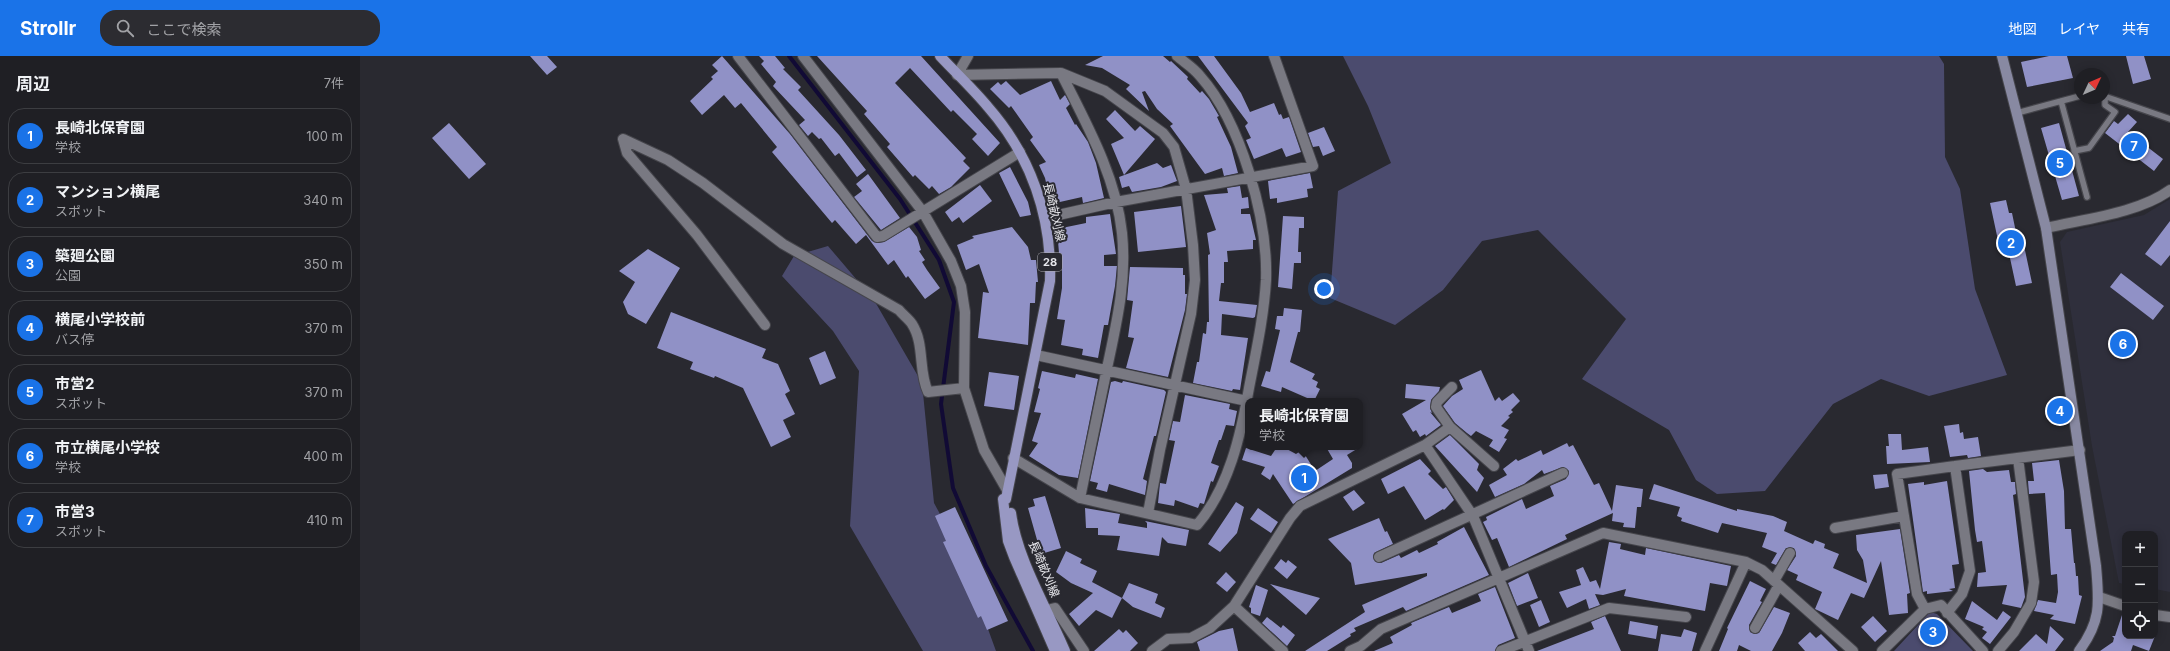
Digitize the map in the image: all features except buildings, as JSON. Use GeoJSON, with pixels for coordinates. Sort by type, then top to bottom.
{"type":"FeatureCollection","features":[{"type":"Feature","properties":{"kind":"main road","name":"長崎畝刈線"},"geometry":{"type":"LineString","coordinates":[[940,56],[989,108],[1020,152],[1036,185],[1045,218],[1051,255],[1050,281],[1007,494],[1004,498],[1008,541],[1020,573],[1056,651]]}},
{"type":"Feature","properties":{"kind":"main road","name":"長崎畝刈線"},"geometry":{"type":"LineString","coordinates":[[1007,494],[1010,498],[1013,524],[1022,554],[1065,651]]}},
{"type":"Feature","properties":{"kind":"street"},"geometry":{"type":"LineString","coordinates":[[738,56],[877,237],[883,236],[1020,152]]}},
{"type":"Feature","properties":{"kind":"street"},"geometry":{"type":"LineString","coordinates":[[803,56],[921,212],[950,261],[961,286],[965,312],[964,388],[984,450],[1007,494]]}},
{"type":"Feature","properties":{"kind":"street"},"geometry":{"type":"LineString","coordinates":[[957,74],[968,56]]}},
{"type":"Feature","properties":{"kind":"street"},"geometry":{"type":"LineString","coordinates":[[1177,56],[1200,76],[1220,106],[1237,137],[1262,221],[1266,279],[1262,319],[1248,398]]}},
{"type":"Feature","properties":{"kind":"street"},"geometry":{"type":"LineString","coordinates":[[1045,218],[1116,202],[1313,166],[1274,56]]}},
{"type":"Feature","properties":{"kind":"street"},"geometry":{"type":"LineString","coordinates":[[2002,56],[2046,228],[2080,450],[2099,597],[2098,618],[2086,642],[2079,651]]}},
{"type":"Feature","properties":{"kind":"street"},"geometry":{"type":"LineString","coordinates":[[957,74],[1061,73],[1105,91],[1162,133],[1174,147],[1186,189],[1193,245],[1195,280],[1191,314],[1176,386],[1160,450],[1148,513]]}},
{"type":"Feature","properties":{"kind":"street"},"geometry":{"type":"LineString","coordinates":[[1061,73],[1097,144],[1116,202],[1122,232],[1124,258],[1120,313],[1106,372],[1080,498]]}},
{"type":"Feature","properties":{"kind":"street"},"geometry":{"type":"LineString","coordinates":[[764,325],[697,235],[627,153],[623,139],[668,160],[703,183],[783,244],[899,310],[912,324],[920,345],[923,381],[928,392],[964,388]]}},
{"type":"Feature","properties":{"kind":"street"},"geometry":{"type":"LineString","coordinates":[[2046,228],[2141,205],[2162,196],[2170,190]]}},
{"type":"Feature","properties":{"kind":"street"},"geometry":{"type":"LineString","coordinates":[[1036,355],[1106,372],[1245,401]]}},
{"type":"Feature","properties":{"kind":"street"},"geometry":{"type":"LineString","coordinates":[[1452,387],[1437,402],[1436,407],[1450,427],[1494,466]]}},
{"type":"Feature","properties":{"kind":"street"},"geometry":{"type":"LineString","coordinates":[[1014,458],[1080,498],[1197,525],[1203,518],[1224,480],[1240,435],[1245,411]]}},
{"type":"Feature","properties":{"kind":"street"},"geometry":{"type":"LineString","coordinates":[[1152,651],[1168,639],[1191,638],[1210,628],[1222,619],[1234,606],[1290,518],[1300,506],[1425,445],[1450,427]]}},
{"type":"Feature","properties":{"kind":"street"},"geometry":{"type":"LineString","coordinates":[[1425,445],[1473,516],[1529,651]]}},
{"type":"Feature","properties":{"kind":"street"},"geometry":{"type":"LineString","coordinates":[[1925,609],[1917,594],[1897,474],[2080,450]]}},
{"type":"Feature","properties":{"kind":"street"},"geometry":{"type":"LineString","coordinates":[[1998,651],[2014,632],[2031,603],[2034,582],[2018,458]]}},
{"type":"Feature","properties":{"kind":"street"},"geometry":{"type":"LineString","coordinates":[[1947,614],[1962,594],[1970,571],[1955,466]]}},
{"type":"Feature","properties":{"kind":"street"},"geometry":{"type":"LineString","coordinates":[[1379,557],[1473,516],[1563,473]]}},
{"type":"Feature","properties":{"kind":"street"},"geometry":{"type":"LineString","coordinates":[[1835,528],[1904,516]]}},
{"type":"Feature","properties":{"kind":"street"},"geometry":{"type":"LineString","coordinates":[[1350,651],[1361,646],[1381,628],[1604,533],[1746,562],[1762,570],[1853,651]]}},
{"type":"Feature","properties":{"kind":"street"},"geometry":{"type":"LineString","coordinates":[[1755,628],[1790,553]]}},
{"type":"Feature","properties":{"kind":"street"},"geometry":{"type":"LineString","coordinates":[[1704,651],[1746,562]]}},
{"type":"Feature","properties":{"kind":"street"},"geometry":{"type":"LineString","coordinates":[[2099,597],[2122,605]]}},
{"type":"Feature","properties":{"kind":"street"},"geometry":{"type":"LineString","coordinates":[[1882,651],[1925,609],[1940,605],[1983,651]]}},
{"type":"Feature","properties":{"kind":"street"},"geometry":{"type":"LineString","coordinates":[[1234,606],[1283,651]]}},
{"type":"Feature","properties":{"kind":"street"},"geometry":{"type":"LineString","coordinates":[[1047,610],[1055,608],[1084,651]]}},
{"type":"Feature","properties":{"kind":"street"},"geometry":{"type":"LineString","coordinates":[[1501,651],[1609,608],[1686,618]]}},
{"type":"Feature","properties":{"kind":"street"},"geometry":{"type":"LineString","coordinates":[[2158,615],[2170,617]]}},
{"type":"Feature","properties":{"kind":"lane"},"geometry":{"type":"LineString","coordinates":[[2017,113],[2074,98]]}},
{"type":"Feature","properties":{"kind":"lane"},"geometry":{"type":"LineString","coordinates":[[2110,98],[2170,118]]}},
{"type":"Feature","properties":{"kind":"lane"},"geometry":{"type":"LineString","coordinates":[[2060,101],[2087,197]]}},
{"type":"Feature","properties":{"kind":"lane"},"geometry":{"type":"LineString","coordinates":[[2074,150],[2089,148],[2115,112],[2105,104]]}},
{"type":"Feature","properties":{"kind":"shaded area"},"geometry":{"type":"Polygon","coordinates":[[[1343,56],[1939,56],[1944,64],[1945,157],[1960,189],[1975,289],[2007,375],[1929,396],[1881,379],[1833,404],[1765,491],[1717,494],[1696,480],[1669,430],[1582,379],[1626,319],[1538,230],[1482,241],[1443,290],[1395,325],[1330,298],[1338,191],[1391,163],[1368,106],[1343,56]]]}},
{"type":"Feature","properties":{"kind":"shaded area"},"geometry":{"type":"Polygon","coordinates":[[[2170,199],[2170,592],[2158,590],[2158,531],[2122,531],[2122,584],[2119,583],[2092,446],[2060,242],[2067,232],[2144,215],[2170,199]]]}},
{"type":"Feature","properties":{"kind":"shaded area"},"geometry":{"type":"Polygon","coordinates":[[[828,246],[874,300],[922,383],[934,503],[958,547],[996,651],[923,651],[850,526],[859,371],[833,331],[782,276],[794,256],[828,246]]]}},
{"type":"Feature","properties":{"kind":"shaded area"},"geometry":{"type":"Polygon","coordinates":[[[1930,612],[1937,614],[1973,651],[1894,651],[1930,612]]]}},
{"type":"Feature","properties":{"kind":"waterway"},"geometry":{"type":"LineString","coordinates":[[789,56],[900,199],[939,260],[954,302],[941,404],[953,488],[986,566],[1033,651]]}},
{"type":"Feature","properties":{"kind":"place","name":"市営3"},"geometry":{"type":"Point","coordinates":[2134,146]}},
{"type":"Feature","properties":{"kind":"place","name":"市営2"},"geometry":{"type":"Point","coordinates":[2060,163]}},
{"type":"Feature","properties":{"kind":"place","name":"マンション横尾"},"geometry":{"type":"Point","coordinates":[2011,243]}},
{"type":"Feature","properties":{"kind":"place","name":"市立横尾小学校"},"geometry":{"type":"Point","coordinates":[2123,344]}},
{"type":"Feature","properties":{"kind":"place","name":"横尾小学校前"},"geometry":{"type":"Point","coordinates":[2060,411]}},
{"type":"Feature","properties":{"kind":"place","name":"長崎北保育園"},"geometry":{"type":"Point","coordinates":[1304,478]}},
{"type":"Feature","properties":{"kind":"place","name":"築廻公園"},"geometry":{"type":"Point","coordinates":[1933,632]}}]}
